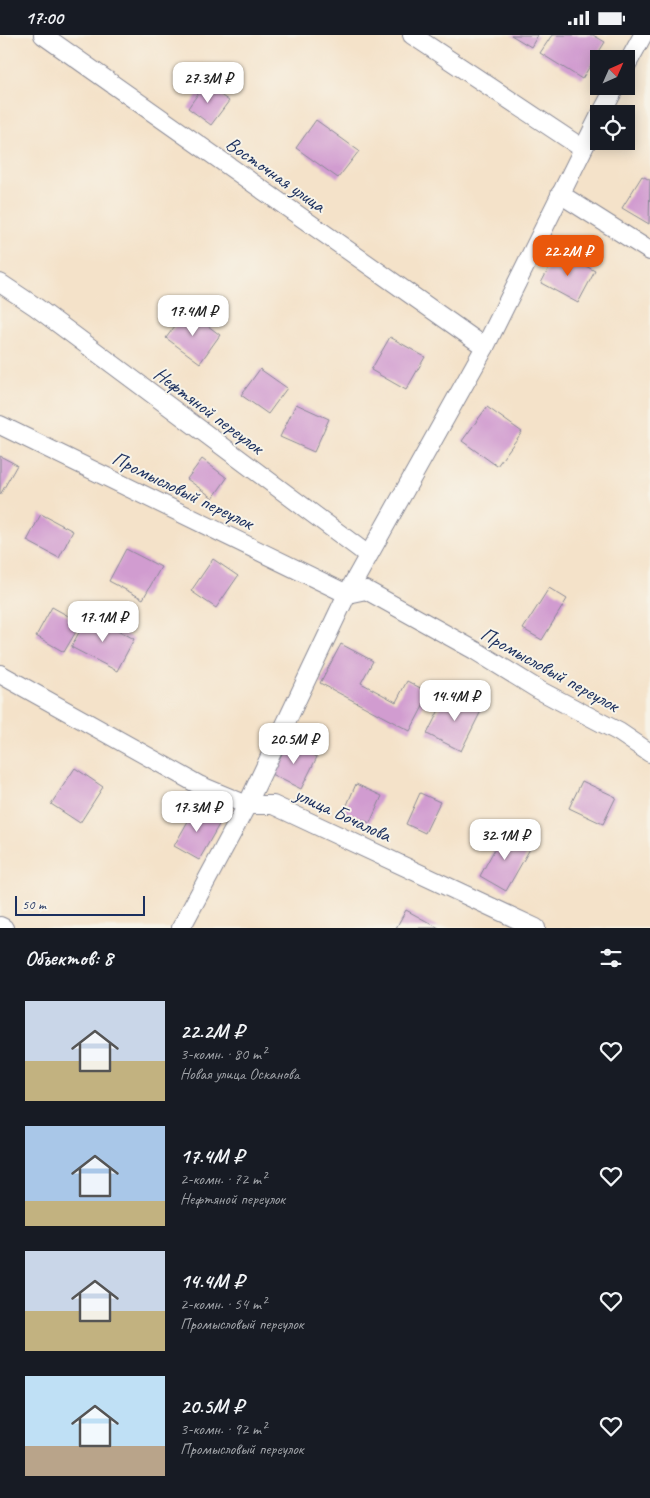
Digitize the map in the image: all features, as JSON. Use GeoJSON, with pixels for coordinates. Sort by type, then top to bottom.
{"type":"FeatureCollection","features":[{"type":"Feature","properties":{"kind":"street","name":"Восточная улица"},"geometry":{"type":"LineString","coordinates":[[43,35],[485,347]]}},
{"type":"Feature","properties":{"kind":"street"},"geometry":{"type":"LineString","coordinates":[[412,35],[582,148]]}},
{"type":"Feature","properties":{"kind":"street"},"geometry":{"type":"LineString","coordinates":[[635,50],[643,35]]}},
{"type":"Feature","properties":{"kind":"street"},"geometry":{"type":"LineString","coordinates":[[180,928],[247,805],[347,594],[485,347],[590,133]]}},
{"type":"Feature","properties":{"kind":"street"},"geometry":{"type":"LineString","coordinates":[[560,193],[650,251]]}},
{"type":"Feature","properties":{"kind":"street","name":"Нефтяной переулок"},"geometry":{"type":"LineString","coordinates":[[0,283],[36,307],[368,555]]}},
{"type":"Feature","properties":{"kind":"street","name":"Промысловый переулок"},"geometry":{"type":"LineString","coordinates":[[0,425],[347,594],[366,590],[476,651],[539,690],[619,732],[650,753]]}},
{"type":"Feature","properties":{"kind":"street","name":"улица Бочалова"},"geometry":{"type":"LineString","coordinates":[[0,674],[199,785],[247,805],[273,805],[536,928]]}},
{"type":"Feature","properties":{"kind":"street"},"geometry":{"type":"LineString","coordinates":[[0,926],[4,928]]}},
{"type":"Feature","properties":{"kind":"building"},"geometry":{"type":"Polygon","coordinates":[[[511,35],[538,35],[531,47],[511,35]]]}},
{"type":"Feature","properties":{"kind":"building"},"geometry":{"type":"Polygon","coordinates":[[[552,35],[593,35],[605,42],[600,50],[590,50],[590,66],[582,79],[540,53],[552,35]]]}},
{"type":"Feature","properties":{"kind":"building"},"geometry":{"type":"Polygon","coordinates":[[[205,84],[229,101],[211,125],[188,108],[205,84]]]}},
{"type":"Feature","properties":{"kind":"building"},"geometry":{"type":"Polygon","coordinates":[[[316,120],[359,151],[338,178],[296,148],[316,120]]]}},
{"type":"Feature","properties":{"kind":"building"},"geometry":{"type":"Polygon","coordinates":[[[642,176],[650,180],[649,224],[622,208],[642,176]]]}},
{"type":"Feature","properties":{"kind":"building"},"geometry":{"type":"Polygon","coordinates":[[[558,251],[595,271],[578,303],[541,283],[558,251]]]}},
{"type":"Feature","properties":{"kind":"building"},"geometry":{"type":"Polygon","coordinates":[[[187,310],[220,335],[200,363],[166,338],[187,310]]]}},
{"type":"Feature","properties":{"kind":"building"},"geometry":{"type":"Polygon","coordinates":[[[390,337],[425,357],[406,390],[371,370],[390,337]]]}},
{"type":"Feature","properties":{"kind":"building"},"geometry":{"type":"Polygon","coordinates":[[[260,369],[287,388],[268,414],[241,395],[260,369]]]}},
{"type":"Feature","properties":{"kind":"building"},"geometry":{"type":"Polygon","coordinates":[[[296,404],[329,419],[314,452],[280,437],[296,404]]]}},
{"type":"Feature","properties":{"kind":"building"},"geometry":{"type":"Polygon","coordinates":[[[487,407],[522,432],[497,466],[462,441],[487,407]]]}},
{"type":"Feature","properties":{"kind":"building"},"geometry":{"type":"Polygon","coordinates":[[[0,456],[17,465],[0,495],[0,456]]]}},
{"type":"Feature","properties":{"kind":"building"},"geometry":{"type":"Polygon","coordinates":[[[202,459],[227,478],[213,498],[187,479],[202,459]]]}},
{"type":"Feature","properties":{"kind":"building"},"geometry":{"type":"Polygon","coordinates":[[[41,514],[73,531],[59,558],[27,541],[41,514]]]}},
{"type":"Feature","properties":{"kind":"building"},"geometry":{"type":"Polygon","coordinates":[[[126,549],[161,567],[143,599],[109,581],[126,549]]]}},
{"type":"Feature","properties":{"kind":"building"},"geometry":{"type":"Polygon","coordinates":[[[213,559],[238,576],[216,608],[191,591],[213,559]]]}},
{"type":"Feature","properties":{"kind":"building"},"geometry":{"type":"Polygon","coordinates":[[[549,588],[567,599],[542,640],[523,629],[549,588]]]}},
{"type":"Feature","properties":{"kind":"building"},"geometry":{"type":"Polygon","coordinates":[[[52,607],[81,623],[64,652],[36,636],[52,607]]]}},
{"type":"Feature","properties":{"kind":"building"},"geometry":{"type":"Polygon","coordinates":[[[89,614],[134,639],[117,671],[71,647],[89,614]]]}},
{"type":"Feature","properties":{"kind":"building"},"geometry":{"type":"Polygon","coordinates":[[[341,644],[373,661],[361,683],[396,702],[407,681],[430,693],[410,731],[320,683],[341,644]]]}},
{"type":"Feature","properties":{"kind":"building"},"geometry":{"type":"Polygon","coordinates":[[[448,692],[482,709],[461,751],[427,734],[448,692]]]}},
{"type":"Feature","properties":{"kind":"building"},"geometry":{"type":"Polygon","coordinates":[[[287,742],[317,757],[301,789],[271,774],[287,742]]]}},
{"type":"Feature","properties":{"kind":"building"},"geometry":{"type":"Polygon","coordinates":[[[75,768],[103,787],[80,823],[51,804],[75,768]]]}},
{"type":"Feature","properties":{"kind":"building"},"geometry":{"type":"Polygon","coordinates":[[[582,781],[616,797],[603,824],[569,808],[582,781]]]}},
{"type":"Feature","properties":{"kind":"building"},"geometry":{"type":"Polygon","coordinates":[[[356,784],[382,796],[370,823],[344,812],[356,784]]]}},
{"type":"Feature","properties":{"kind":"building"},"geometry":{"type":"Polygon","coordinates":[[[420,793],[440,802],[425,833],[406,824],[420,793]]]}},
{"type":"Feature","properties":{"kind":"building"},"geometry":{"type":"Polygon","coordinates":[[[196,807],[221,821],[199,860],[174,846],[196,807]]]}},
{"type":"Feature","properties":{"kind":"building"},"geometry":{"type":"Polygon","coordinates":[[[504,832],[531,847],[506,891],[480,876],[504,832]]]}},
{"type":"Feature","properties":{"kind":"building"},"geometry":{"type":"Polygon","coordinates":[[[406,910],[439,928],[396,928],[406,910]]]}}]}
